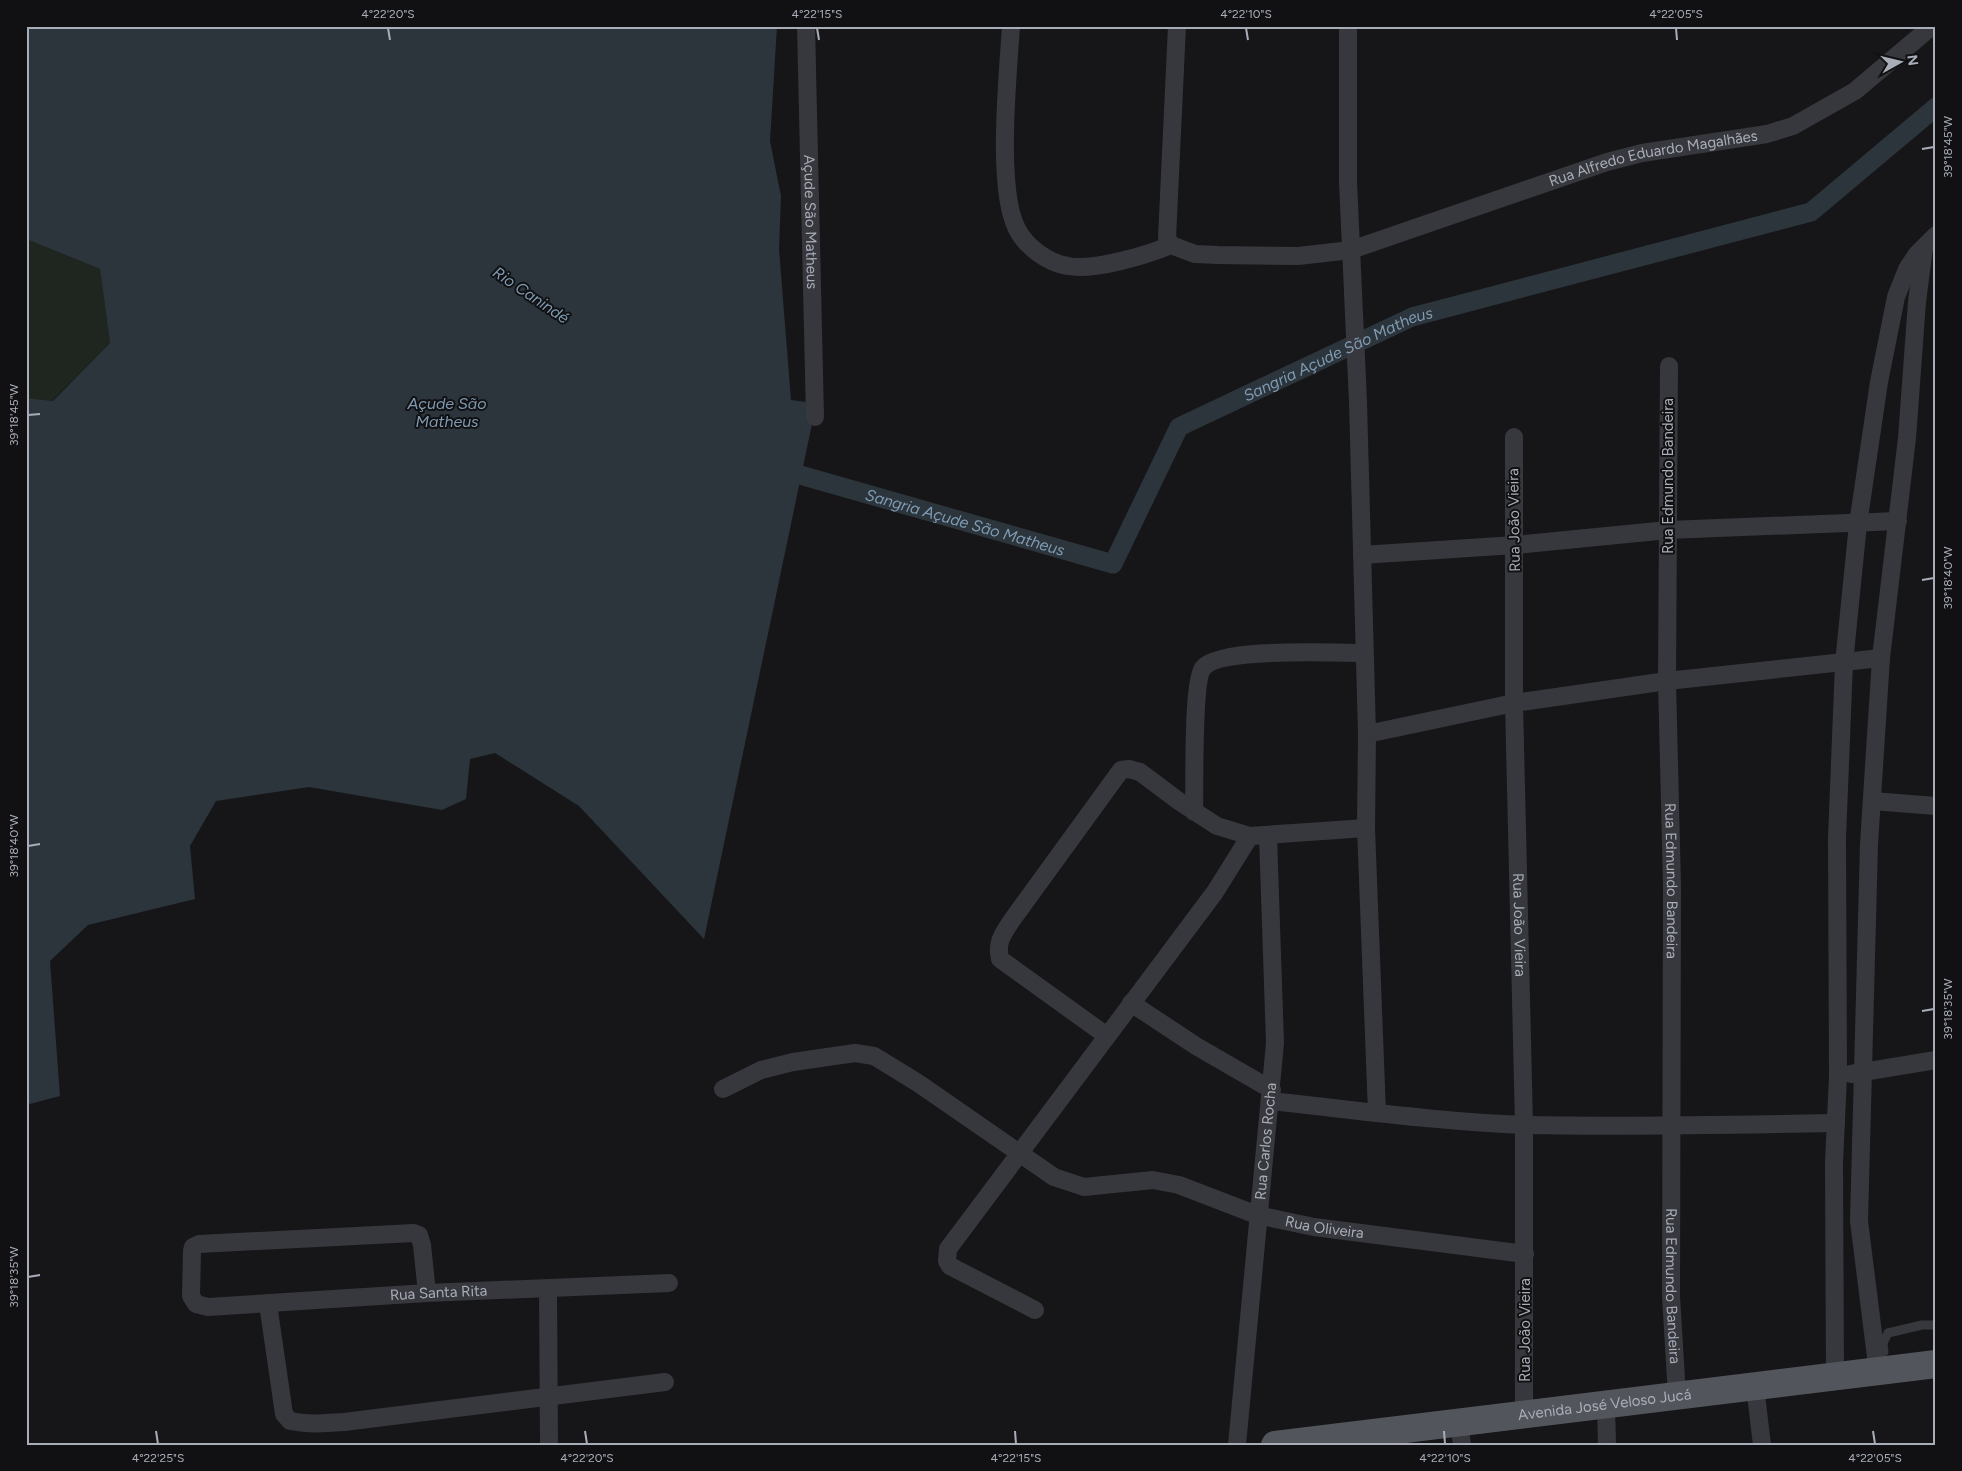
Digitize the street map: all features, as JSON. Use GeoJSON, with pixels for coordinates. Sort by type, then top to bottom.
{"type":"FeatureCollection","features":[{"type":"Feature","properties":{"kind":"main road","name":"Avenida José Veloso Jucá"},"geometry":{"type":"LineString","coordinates":[[1275,1445],[1460,1433],[1524,1413],[1606,1405],[1936,1364]]}},
{"type":"Feature","properties":{"kind":"street","name":"Açude São Matheus"},"geometry":{"type":"LineString","coordinates":[[806,26],[815,417]]}},
{"type":"Feature","properties":{"kind":"street"},"geometry":{"type":"LineString","coordinates":[[1011,26],[1006,150],[1008,191],[1012,215],[1017,229],[1035,251],[1068,266],[1126,259],[1171,245],[1167,238],[1166,228],[1177,26]]}},
{"type":"Feature","properties":{"kind":"street"},"geometry":{"type":"LineString","coordinates":[[1348,26],[1348,182],[1362,555],[1367,734],[1366,828],[1377,1113]]}},
{"type":"Feature","properties":{"kind":"street","name":"Rua Alfredo Eduardo Magalhães"},"geometry":{"type":"LineString","coordinates":[[1171,245],[1195,254],[1218,255],[1298,256],[1351,250],[1607,162],[1642,153],[1767,134],[1793,126],[1855,92],[1932,26]]}},
{"type":"Feature","properties":{"kind":"street"},"geometry":{"type":"LineString","coordinates":[[1882,1372],[1859,1221],[1862,1073],[1872,801],[1881,658],[1930,240]]}},
{"type":"Feature","properties":{"kind":"street"},"geometry":{"type":"LineString","coordinates":[[1835,1377],[1833,1236],[1838,1076],[1837,838],[1844,663],[1858,524],[1879,382],[1896,297],[1907,269],[1930,240]]}},
{"type":"Feature","properties":{"kind":"street","name":"Rua Edmundo Bandeira"},"geometry":{"type":"LineString","coordinates":[[1669,366],[1668,680],[1672,886],[1671,1296],[1676,1396]]}},
{"type":"Feature","properties":{"kind":"street","name":"Rua João Vieira"},"geometry":{"type":"LineString","coordinates":[[1514,437],[1514,703],[1524,1125],[1524,1413]]}},
{"type":"Feature","properties":{"kind":"street"},"geometry":{"type":"LineString","coordinates":[[1362,555],[1515,545],[1668,530],[1898,521]]}},
{"type":"Feature","properties":{"kind":"street"},"geometry":{"type":"LineString","coordinates":[[1194,812],[1197,695],[1199,675],[1203,667],[1214,661],[1236,655],[1364,653]]}},
{"type":"Feature","properties":{"kind":"street"},"geometry":{"type":"LineString","coordinates":[[1367,734],[1514,703],[1668,680],[1881,658]]}},
{"type":"Feature","properties":{"kind":"street"},"geometry":{"type":"LineString","coordinates":[[1107,1036],[1000,958],[998,949],[999,940],[1121,770],[1129,769],[1140,772],[1194,812],[1217,826],[1250,836],[1366,828]]}},
{"type":"Feature","properties":{"kind":"street"},"geometry":{"type":"LineString","coordinates":[[1872,801],[1936,806]]}},
{"type":"Feature","properties":{"kind":"street"},"geometry":{"type":"LineString","coordinates":[[1035,1310],[957,1270],[947,1261],[946,1254],[950,1245],[1215,892],[1250,836]]}},
{"type":"Feature","properties":{"kind":"street","name":"Rua Carlos Rocha"},"geometry":{"type":"LineString","coordinates":[[1237,1445],[1257,1215],[1275,1043],[1268,836]]}},
{"type":"Feature","properties":{"kind":"street"},"geometry":{"type":"LineString","coordinates":[[1131,1003],[1271,1095],[1377,1113],[1524,1125],[1672,1126],[1836,1123]]}},
{"type":"Feature","properties":{"kind":"street","name":"Rua Oliveira"},"geometry":{"type":"LineString","coordinates":[[723,1089],[761,1070],[793,1062],[855,1053],[874,1056],[918,1083],[1054,1178],[1084,1187],[1153,1180],[1179,1185],[1257,1215],[1314,1227],[1525,1254]]}},
{"type":"Feature","properties":{"kind":"street"},"geometry":{"type":"LineString","coordinates":[[1838,1076],[1936,1060]]}},
{"type":"Feature","properties":{"kind":"street","name":"Rua Santa Rita"},"geometry":{"type":"LineString","coordinates":[[427,1294],[422,1244],[418,1235],[414,1233],[199,1244],[193,1247],[192,1251],[191,1296],[196,1304],[208,1307],[427,1294],[669,1283]]}},
{"type":"Feature","properties":{"kind":"street"},"geometry":{"type":"LineString","coordinates":[[548,1288],[549,1445]]}},
{"type":"Feature","properties":{"kind":"street"},"geometry":{"type":"LineString","coordinates":[[268,1304],[284,1414],[290,1421],[306,1424],[344,1422],[665,1382]]}},
{"type":"Feature","properties":{"kind":"street"},"geometry":{"type":"LineString","coordinates":[[1754,1386],[1762,1445]]}},
{"type":"Feature","properties":{"kind":"street"},"geometry":{"type":"LineString","coordinates":[[1606,1405],[1607,1445]]}},
{"type":"Feature","properties":{"kind":"lane"},"geometry":{"type":"LineString","coordinates":[[1882,1372],[1883,1343],[1888,1332],[1922,1325],[1936,1325]]}},
{"type":"Feature","properties":{"kind":"shaded area"},"geometry":{"type":"Polygon","coordinates":[[[26,239],[100,269],[110,343],[52,401],[26,398],[26,239]]]}},
{"type":"Feature","properties":{"kind":"water","name":"Açude São Matheus"},"geometry":{"type":"Polygon","coordinates":[[[26,26],[777,26],[770,141],[781,196],[779,249],[791,400],[814,403],[813,419],[704,939],[579,806],[495,753],[470,759],[466,799],[442,810],[309,787],[216,801],[190,846],[195,899],[88,925],[50,961],[60,1096],[26,1105],[26,398],[53,401],[110,343],[100,269],[26,239],[26,26]]]}},
{"type":"Feature","properties":{"kind":"waterway","name":"Sangria Açude São Matheus"},"geometry":{"type":"LineString","coordinates":[[793,473],[1113,564],[1179,427],[1412,317],[1811,212],[1936,107]]}},
{"type":"Feature","properties":{"kind":"water label","name":"Rio Canindé"},"geometry":{"type":"Point","coordinates":[531,295]}}]}
